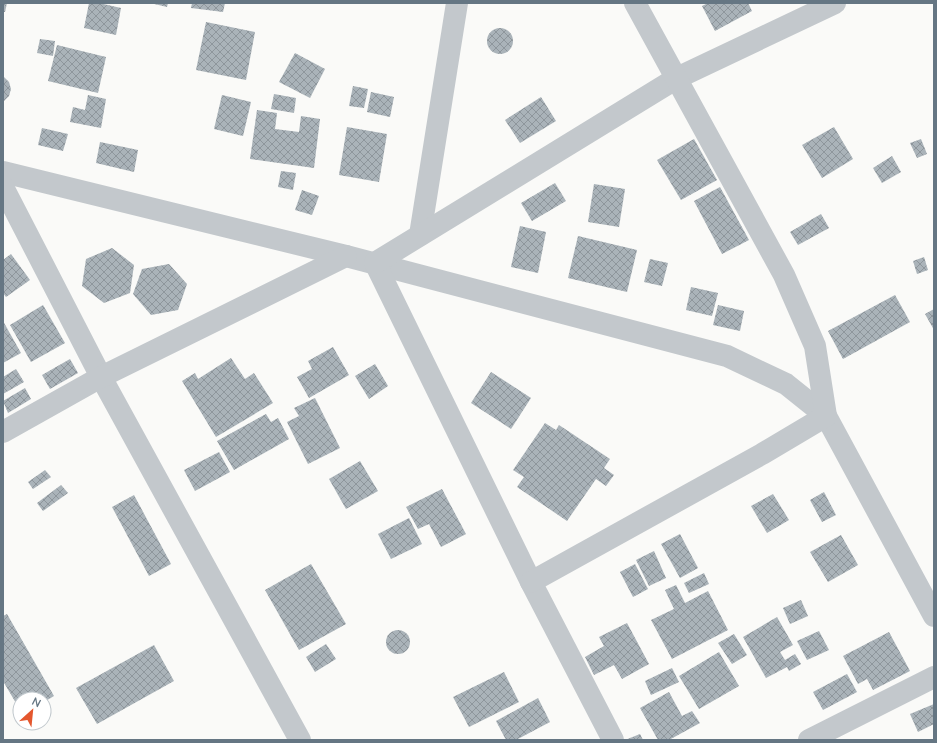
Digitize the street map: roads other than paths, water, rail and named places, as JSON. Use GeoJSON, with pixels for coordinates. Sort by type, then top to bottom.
{"type":"FeatureCollection","features":[{"type":"Feature","properties":{"kind":"street"},"geometry":{"type":"LineString","coordinates":[[420,235],[457,3]]}},
{"type":"Feature","properties":{"kind":"street"},"geometry":{"type":"LineString","coordinates":[[635,3],[784,275],[815,346],[826,416],[934,616]]}},
{"type":"Feature","properties":{"kind":"street"},"geometry":{"type":"LineString","coordinates":[[375,263],[677,78],[835,3]]}},
{"type":"Feature","properties":{"kind":"street"},"geometry":{"type":"LineString","coordinates":[[3,172],[375,263],[727,356],[786,384],[826,416]]}},
{"type":"Feature","properties":{"kind":"street"},"geometry":{"type":"LineString","coordinates":[[3,187],[101,377],[300,740]]}},
{"type":"Feature","properties":{"kind":"street"},"geometry":{"type":"LineString","coordinates":[[3,432],[101,377],[346,256]]}},
{"type":"Feature","properties":{"kind":"street"},"geometry":{"type":"LineString","coordinates":[[375,263],[531,582],[613,740]]}},
{"type":"Feature","properties":{"kind":"street"},"geometry":{"type":"LineString","coordinates":[[531,582],[762,454],[826,416]]}},
{"type":"Feature","properties":{"kind":"street"},"geometry":{"type":"LineString","coordinates":[[809,740],[934,677]]}}]}
